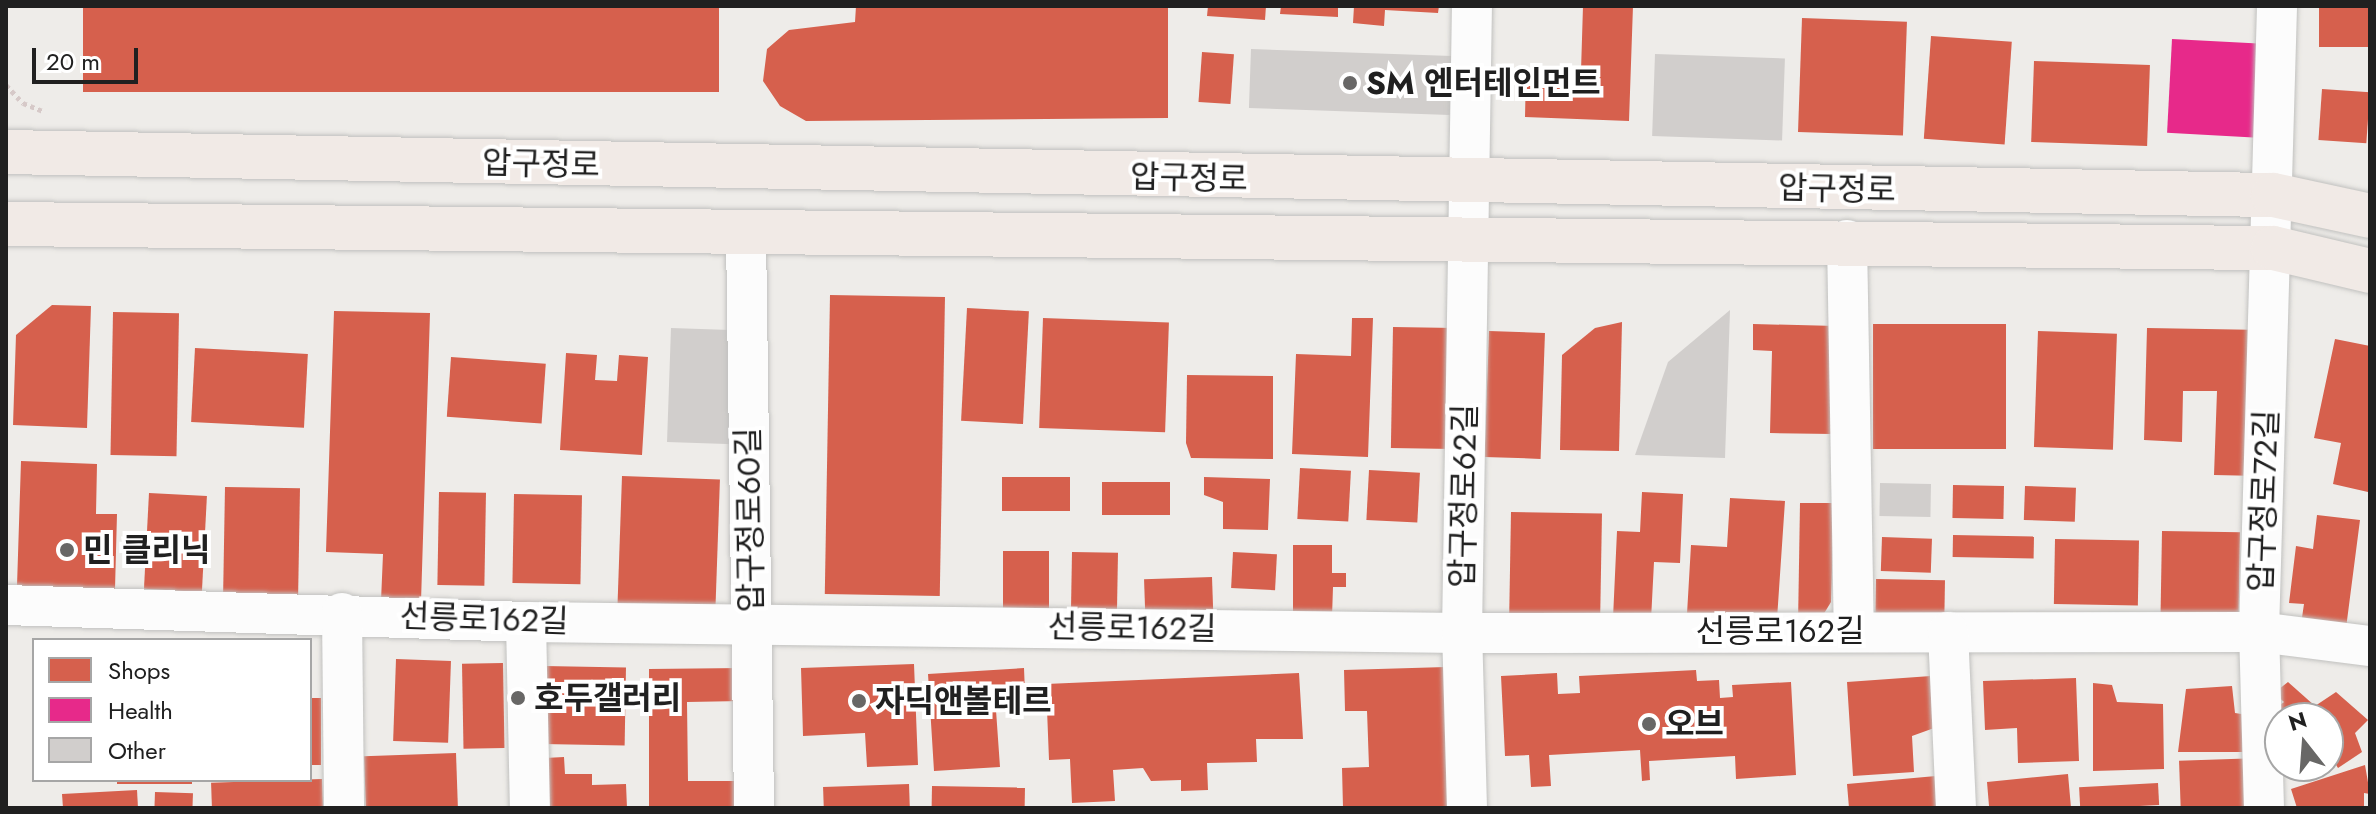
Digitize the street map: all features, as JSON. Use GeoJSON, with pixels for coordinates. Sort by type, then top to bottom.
{"type":"FeatureCollection","features":[{"type":"Feature","properties":{"kind":"main road","name":"압구정로"},"geometry":{"type":"LineString","coordinates":[[6,152],[1470,183],[2273,195],[2370,216]]}},
{"type":"Feature","properties":{"kind":"main road","name":"압구정로"},"geometry":{"type":"LineString","coordinates":[[6,224],[746,233],[1847,240],[2273,248],[2370,271]]}},
{"type":"Feature","properties":{"kind":"street","name":"압구정로62길"},"geometry":{"type":"LineString","coordinates":[[1467,808],[1462,633],[1472,6]]}},
{"type":"Feature","properties":{"kind":"street","name":"압구정로72길"},"geometry":{"type":"LineString","coordinates":[[2264,808],[2259,632],[2273,248],[2277,6]]}},
{"type":"Feature","properties":{"kind":"street","name":"압구정로60길"},"geometry":{"type":"LineString","coordinates":[[746,233],[754,808]]}},
{"type":"Feature","properties":{"kind":"street","name":"압구정로"},"geometry":{"type":"LineString","coordinates":[[1847,240],[1854,630]]}},
{"type":"Feature","properties":{"kind":"street","name":"선릉로162길"},"geometry":{"type":"LineString","coordinates":[[6,605],[342,613],[526,622],[1462,633],[1854,630],[2259,632],[2370,646]]}},
{"type":"Feature","properties":{"kind":"street"},"geometry":{"type":"LineString","coordinates":[[342,613],[344,808]]}},
{"type":"Feature","properties":{"kind":"street"},"geometry":{"type":"LineString","coordinates":[[526,622],[530,808]]}},
{"type":"Feature","properties":{"kind":"street"},"geometry":{"type":"LineString","coordinates":[[1948,632],[1956,808]]}},
{"type":"Feature","properties":{"kind":"building: Shops"},"geometry":{"type":"Polygon","coordinates":[[[83,6],[719,6],[719,92],[83,92],[83,6]]]}},
{"type":"Feature","properties":{"kind":"building: Shops"},"geometry":{"type":"Polygon","coordinates":[[[856,6],[1168,6],[1168,118],[806,121],[780,106],[763,81],[767,49],[789,30],[855,22],[856,6]]]}},
{"type":"Feature","properties":{"kind":"building: Shops"},"geometry":{"type":"Polygon","coordinates":[[[1208,6],[1266,6],[1265,20],[1207,16],[1208,6]]]}},
{"type":"Feature","properties":{"kind":"building: Shops"},"geometry":{"type":"Polygon","coordinates":[[[1281,6],[1338,6],[1338,17],[1280,14],[1281,6]]]}},
{"type":"Feature","properties":{"kind":"building: Shops"},"geometry":{"type":"Polygon","coordinates":[[[1354,6],[1439,6],[1438,13],[1385,10],[1384,26],[1353,23],[1354,6]]]}},
{"type":"Feature","properties":{"kind":"building: Shops"},"geometry":{"type":"Polygon","coordinates":[[[1583,6],[1633,6],[1629,121],[1525,117],[1526,70],[1581,71],[1583,6]]]}},
{"type":"Feature","properties":{"kind":"building: Shops"},"geometry":{"type":"Polygon","coordinates":[[[2319,6],[2370,6],[2370,47],[2319,47],[2319,6]]]}},
{"type":"Feature","properties":{"kind":"building: Shops"},"geometry":{"type":"Polygon","coordinates":[[[1802,18],[1907,22],[1903,136],[1798,132],[1802,18]]]}},
{"type":"Feature","properties":{"kind":"building: Shops"},"geometry":{"type":"Polygon","coordinates":[[[1931,36],[2012,42],[2005,144],[1924,139],[1931,36]]]}},
{"type":"Feature","properties":{"kind":"building: Shops"},"geometry":{"type":"Polygon","coordinates":[[[1202,52],[1234,54],[1230,104],[1199,102],[1202,52]]]}},
{"type":"Feature","properties":{"kind":"building: Shops"},"geometry":{"type":"Polygon","coordinates":[[[2034,61],[2150,65],[2147,146],[2031,142],[2034,61]]]}},
{"type":"Feature","properties":{"kind":"building: Shops"},"geometry":{"type":"Polygon","coordinates":[[[2322,89],[2370,92],[2366,143],[2318,140],[2322,89]]]}},
{"type":"Feature","properties":{"kind":"building: Shops"},"geometry":{"type":"Polygon","coordinates":[[[830,295],[945,297],[940,596],[825,594],[830,295]]]}},
{"type":"Feature","properties":{"kind":"building: Shops"},"geometry":{"type":"Polygon","coordinates":[[[52,305],[91,306],[87,428],[13,425],[16,335],[52,305]]]}},
{"type":"Feature","properties":{"kind":"building: Shops"},"geometry":{"type":"Polygon","coordinates":[[[967,308],[1029,311],[1023,424],[961,421],[967,308]]]}},
{"type":"Feature","properties":{"kind":"building: Shops"},"geometry":{"type":"Polygon","coordinates":[[[334,311],[430,313],[421,602],[381,601],[383,554],[326,552],[334,311]]]}},
{"type":"Feature","properties":{"kind":"building: Shops"},"geometry":{"type":"Polygon","coordinates":[[[113,312],[179,313],[176,456],[111,455],[113,312]]]}},
{"type":"Feature","properties":{"kind":"building: Shops"},"geometry":{"type":"Polygon","coordinates":[[[1043,318],[1169,322],[1165,432],[1039,428],[1043,318]]]}},
{"type":"Feature","properties":{"kind":"building: Shops"},"geometry":{"type":"Polygon","coordinates":[[[1352,318],[1373,318],[1368,457],[1292,454],[1296,354],[1351,356],[1352,318]]]}},
{"type":"Feature","properties":{"kind":"building: Shops"},"geometry":{"type":"Polygon","coordinates":[[[1622,322],[1619,451],[1560,450],[1562,355],[1595,328],[1622,322]]]}},
{"type":"Feature","properties":{"kind":"building: Shops"},"geometry":{"type":"Polygon","coordinates":[[[1753,324],[1836,326],[1833,434],[1770,433],[1772,351],[1753,350],[1753,324]]]}},
{"type":"Feature","properties":{"kind":"building: Shops"},"geometry":{"type":"Polygon","coordinates":[[[1873,324],[2006,324],[2006,449],[1873,449],[1873,324]]]}},
{"type":"Feature","properties":{"kind":"building: Shops"},"geometry":{"type":"Polygon","coordinates":[[[1393,327],[1455,328],[1453,449],[1391,448],[1393,327]]]}},
{"type":"Feature","properties":{"kind":"building: Shops"},"geometry":{"type":"Polygon","coordinates":[[[2147,328],[2264,330],[2260,476],[2214,475],[2217,391],[2183,391],[2182,442],[2144,440],[2147,328]]]}},
{"type":"Feature","properties":{"kind":"building: Shops"},"geometry":{"type":"Polygon","coordinates":[[[1489,331],[1545,333],[1541,459],[1485,457],[1489,331]]]}},
{"type":"Feature","properties":{"kind":"building: Shops"},"geometry":{"type":"Polygon","coordinates":[[[2038,331],[2117,334],[2113,450],[2034,447],[2038,331]]]}},
{"type":"Feature","properties":{"kind":"building: Shops"},"geometry":{"type":"Polygon","coordinates":[[[2335,339],[2370,346],[2368,492],[2333,484],[2341,443],[2314,438],[2335,339]]]}},
{"type":"Feature","properties":{"kind":"building: Shops"},"geometry":{"type":"Polygon","coordinates":[[[195,348],[308,354],[304,428],[191,422],[195,348]]]}},
{"type":"Feature","properties":{"kind":"building: Shops"},"geometry":{"type":"Polygon","coordinates":[[[566,353],[597,355],[595,380],[617,381],[619,355],[648,357],[642,455],[560,450],[566,353]]]}},
{"type":"Feature","properties":{"kind":"building: Shops"},"geometry":{"type":"Polygon","coordinates":[[[451,357],[546,364],[542,423],[447,417],[451,357]]]}},
{"type":"Feature","properties":{"kind":"building: Shops"},"geometry":{"type":"Polygon","coordinates":[[[1187,375],[1273,376],[1273,459],[1191,458],[1186,443],[1187,375]]]}},
{"type":"Feature","properties":{"kind":"building: Shops","name":"민 클리닉"},"geometry":{"type":"Polygon","coordinates":[[[21,461],[97,464],[96,514],[117,514],[115,589],[17,586],[21,461]]]}},
{"type":"Feature","properties":{"kind":"building: Shops"},"geometry":{"type":"Polygon","coordinates":[[[1300,468],[1351,471],[1348,522],[1297,519],[1300,468]]]}},
{"type":"Feature","properties":{"kind":"building: Shops"},"geometry":{"type":"Polygon","coordinates":[[[1369,470],[1420,473],[1417,523],[1366,520],[1369,470]]]}},
{"type":"Feature","properties":{"kind":"building: Shops"},"geometry":{"type":"Polygon","coordinates":[[[622,476],[720,479],[715,613],[617,610],[622,476]]]}},
{"type":"Feature","properties":{"kind":"building: Shops"},"geometry":{"type":"Polygon","coordinates":[[[1002,477],[1070,477],[1070,511],[1002,511],[1002,477]]]}},
{"type":"Feature","properties":{"kind":"building: Shops"},"geometry":{"type":"Polygon","coordinates":[[[1204,477],[1270,479],[1268,530],[1223,529],[1223,502],[1204,495],[1204,477]]]}},
{"type":"Feature","properties":{"kind":"building: Shops"},"geometry":{"type":"Polygon","coordinates":[[[1102,482],[1170,482],[1170,515],[1102,515],[1102,482]]]}},
{"type":"Feature","properties":{"kind":"building: Shops"},"geometry":{"type":"Polygon","coordinates":[[[1953,485],[2004,486],[2003,519],[1952,518],[1953,485]]]}},
{"type":"Feature","properties":{"kind":"building: Shops"},"geometry":{"type":"Polygon","coordinates":[[[2025,486],[2076,488],[2075,522],[2024,520],[2025,486]]]}},
{"type":"Feature","properties":{"kind":"building: Shops"},"geometry":{"type":"Polygon","coordinates":[[[225,487],[300,488],[298,595],[223,594],[225,487]]]}},
{"type":"Feature","properties":{"kind":"building: Shops"},"geometry":{"type":"Polygon","coordinates":[[[439,492],[486,493],[484,586],[437,585],[439,492]]]}},
{"type":"Feature","properties":{"kind":"building: Shops"},"geometry":{"type":"Polygon","coordinates":[[[1642,492],[1683,494],[1680,563],[1654,562],[1651,620],[1613,618],[1617,531],[1640,532],[1642,492]]]}},
{"type":"Feature","properties":{"kind":"building: Shops"},"geometry":{"type":"Polygon","coordinates":[[[149,493],[207,496],[202,592],[144,589],[149,493]]]}},
{"type":"Feature","properties":{"kind":"building: Shops"},"geometry":{"type":"Polygon","coordinates":[[[514,494],[582,495],[580,584],[512,583],[514,494]]]}},
{"type":"Feature","properties":{"kind":"building: Shops"},"geometry":{"type":"Polygon","coordinates":[[[1730,498],[1785,501],[1777,619],[1687,614],[1691,545],[1727,547],[1730,498]]]}},
{"type":"Feature","properties":{"kind":"building: Shops"},"geometry":{"type":"Polygon","coordinates":[[[1800,503],[1834,503],[1831,602],[1817,625],[1798,625],[1800,503]]]}},
{"type":"Feature","properties":{"kind":"building: Shops"},"geometry":{"type":"Polygon","coordinates":[[[1511,512],[1602,514],[1600,615],[1509,613],[1511,512]]]}},
{"type":"Feature","properties":{"kind":"building: Shops"},"geometry":{"type":"Polygon","coordinates":[[[2317,515],[2360,520],[2345,636],[2300,631],[2304,604],[2289,603],[2296,546],[2313,549],[2317,515]]]}},
{"type":"Feature","properties":{"kind":"building: Shops"},"geometry":{"type":"Polygon","coordinates":[[[2162,531],[2240,532],[2239,615],[2161,614],[2162,531]]]}},
{"type":"Feature","properties":{"kind":"building: Shops"},"geometry":{"type":"Polygon","coordinates":[[[1953,535],[2034,536],[2034,558],[1953,557],[1953,535]]]}},
{"type":"Feature","properties":{"kind":"building: Shops"},"geometry":{"type":"Polygon","coordinates":[[[1882,537],[1932,539],[1931,573],[1881,571],[1882,537]]]}},
{"type":"Feature","properties":{"kind":"building: Shops"},"geometry":{"type":"Polygon","coordinates":[[[2055,539],[2139,540],[2138,605],[2054,604],[2055,539]]]}},
{"type":"Feature","properties":{"kind":"building: Shops"},"geometry":{"type":"Polygon","coordinates":[[[1293,545],[1332,545],[1332,573],[1346,573],[1346,587],[1333,587],[1332,617],[1293,617],[1293,545]]]}},
{"type":"Feature","properties":{"kind":"building: Shops"},"geometry":{"type":"Polygon","coordinates":[[[1003,551],[1049,551],[1049,615],[1003,615],[1003,551]]]}},
{"type":"Feature","properties":{"kind":"building: Shops"},"geometry":{"type":"Polygon","coordinates":[[[1072,552],[1118,553],[1117,619],[1071,618],[1072,552]]]}},
{"type":"Feature","properties":{"kind":"building: Shops"},"geometry":{"type":"Polygon","coordinates":[[[1233,552],[1277,554],[1275,590],[1231,588],[1233,552]]]}},
{"type":"Feature","properties":{"kind":"building: Shops"},"geometry":{"type":"Polygon","coordinates":[[[1212,577],[1213,610],[1145,612],[1144,579],[1212,577]]]}},
{"type":"Feature","properties":{"kind":"building: Shops"},"geometry":{"type":"Polygon","coordinates":[[[1876,579],[1945,580],[1944,625],[1875,624],[1876,579]]]}},
{"type":"Feature","properties":{"kind":"building: Shops"},"geometry":{"type":"Polygon","coordinates":[[[396,659],[451,661],[448,743],[393,741],[396,659]]]}},
{"type":"Feature","properties":{"kind":"building: Shops"},"geometry":{"type":"Polygon","coordinates":[[[503,663],[504,748],[463,749],[462,664],[503,663]]]}},
{"type":"Feature","properties":{"kind":"building: Shops","name":"자딕앤볼테르"},"geometry":{"type":"Polygon","coordinates":[[[914,664],[918,765],[867,767],[865,733],[803,736],[801,668],[914,664]]]}},
{"type":"Feature","properties":{"kind":"building: Shops"},"geometry":{"type":"Polygon","coordinates":[[[544,666],[626,667],[625,745],[543,744],[544,666]]]}},
{"type":"Feature","properties":{"kind":"building: Shops"},"geometry":{"type":"Polygon","coordinates":[[[1446,667],[1450,808],[1343,808],[1342,768],[1369,767],[1367,711],[1345,711],[1344,670],[1446,667]]]}},
{"type":"Feature","properties":{"kind":"building: Shops"},"geometry":{"type":"Polygon","coordinates":[[[742,668],[742,701],[687,702],[688,781],[746,781],[747,808],[649,808],[649,669],[742,668]]]}},
{"type":"Feature","properties":{"kind":"building: Shops"},"geometry":{"type":"Polygon","coordinates":[[[1024,668],[1025,693],[995,696],[1000,767],[934,771],[928,674],[1024,668]]]}},
{"type":"Feature","properties":{"kind":"building: Shops","name":"오브"},"geometry":{"type":"Polygon","coordinates":[[[1696,670],[1697,681],[1719,680],[1720,698],[1733,697],[1732,685],[1791,682],[1796,775],[1736,779],[1735,756],[1649,761],[1650,780],[1642,781],[1640,750],[1549,755],[1551,786],[1531,787],[1529,755],[1505,756],[1501,676],[1557,673],[1558,694],[1580,693],[1579,676],[1696,670]]]}},
{"type":"Feature","properties":{"kind":"building: Shops"},"geometry":{"type":"Polygon","coordinates":[[[1299,673],[1303,739],[1256,739],[1257,762],[1207,763],[1208,790],[1181,791],[1181,780],[1151,781],[1143,768],[1113,770],[1115,801],[1072,803],[1070,759],[1049,760],[1046,684],[1299,673]]]}},
{"type":"Feature","properties":{"kind":"building: Shops"},"geometry":{"type":"Polygon","coordinates":[[[1945,675],[1948,723],[1912,736],[1914,772],[1853,776],[1847,682],[1945,675]]]}},
{"type":"Feature","properties":{"kind":"building: Shops"},"geometry":{"type":"Polygon","coordinates":[[[2076,678],[2079,761],[2018,763],[2017,728],[1985,730],[1983,681],[2076,678]]]}},
{"type":"Feature","properties":{"kind":"building: Shops"},"geometry":{"type":"Polygon","coordinates":[[[2288,682],[2310,702],[2284,702],[2274,693],[2288,682]]]}},
{"type":"Feature","properties":{"kind":"building: Shops"},"geometry":{"type":"Polygon","coordinates":[[[2093,683],[2112,685],[2117,702],[2163,704],[2164,769],[2093,771],[2093,683]]]}},
{"type":"Feature","properties":{"kind":"building: Shops"},"geometry":{"type":"Polygon","coordinates":[[[2232,686],[2235,713],[2248,715],[2251,752],[2178,752],[2186,689],[2232,686]]]}},
{"type":"Feature","properties":{"kind":"building: Shops"},"geometry":{"type":"Polygon","coordinates":[[[2336,692],[2368,720],[2355,733],[2362,752],[2344,764],[2344,702],[2321,702],[2336,692]]]}},
{"type":"Feature","properties":{"kind":"building: Shops"},"geometry":{"type":"Polygon","coordinates":[[[312,698],[321,698],[321,765],[312,765],[312,698]]]}},
{"type":"Feature","properties":{"kind":"building: Shops"},"geometry":{"type":"Polygon","coordinates":[[[456,753],[458,808],[366,808],[364,756],[456,753]]]}},
{"type":"Feature","properties":{"kind":"building: Shops"},"geometry":{"type":"Polygon","coordinates":[[[564,757],[565,774],[592,774],[592,785],[626,784],[627,808],[546,808],[545,758],[564,757]]]}},
{"type":"Feature","properties":{"kind":"building: Shops"},"geometry":{"type":"Polygon","coordinates":[[[2261,758],[2263,808],[2181,808],[2179,761],[2261,758]]]}},
{"type":"Feature","properties":{"kind":"building: Shops"},"geometry":{"type":"Polygon","coordinates":[[[2365,765],[2370,794],[2364,793],[2364,808],[2297,808],[2291,789],[2313,782],[2344,782],[2344,772],[2365,765]]]}},
{"type":"Feature","properties":{"kind":"building: Shops"},"geometry":{"type":"Polygon","coordinates":[[[2068,774],[2071,808],[1989,806],[1987,782],[2068,774]]]}},
{"type":"Feature","properties":{"kind":"building: Shops"},"geometry":{"type":"Polygon","coordinates":[[[1936,776],[1939,806],[1849,808],[1847,784],[1936,776]]]}},
{"type":"Feature","properties":{"kind":"building: Shops"},"geometry":{"type":"Polygon","coordinates":[[[312,779],[322,779],[323,808],[212,808],[211,783],[312,782],[312,779]]]}},
{"type":"Feature","properties":{"kind":"building: Shops"},"geometry":{"type":"Polygon","coordinates":[[[117,782],[192,782],[192,784],[117,782]]]}},
{"type":"Feature","properties":{"kind":"building: Shops"},"geometry":{"type":"Polygon","coordinates":[[[2158,783],[2159,805],[2080,808],[2079,787],[2158,783]]]}},
{"type":"Feature","properties":{"kind":"building: Shops"},"geometry":{"type":"Polygon","coordinates":[[[909,784],[910,808],[824,808],[823,787],[909,784]]]}},
{"type":"Feature","properties":{"kind":"building: Shops"},"geometry":{"type":"Polygon","coordinates":[[[932,786],[1025,788],[1025,808],[932,808],[932,786]]]}},
{"type":"Feature","properties":{"kind":"building: Shops"},"geometry":{"type":"Polygon","coordinates":[[[137,790],[138,808],[63,808],[62,794],[137,790]]]}},
{"type":"Feature","properties":{"kind":"building: Shops"},"geometry":{"type":"Polygon","coordinates":[[[155,792],[193,793],[192,808],[154,808],[155,792]]]}},
{"type":"Feature","properties":{"kind":"building: Health"},"geometry":{"type":"Polygon","coordinates":[[[2172,39],[2263,44],[2258,138],[2167,133],[2172,39]]]}},
{"type":"Feature","properties":{"kind":"building: Other","name":"SM 엔터테인먼트"},"geometry":{"type":"Polygon","coordinates":[[[1251,49],[1452,56],[1450,115],[1249,108],[1251,49]]]}},
{"type":"Feature","properties":{"kind":"building: Other"},"geometry":{"type":"Polygon","coordinates":[[[1655,54],[1785,59],[1782,140],[1652,136],[1655,54]]]}},
{"type":"Feature","properties":{"kind":"building: Other"},"geometry":{"type":"Polygon","coordinates":[[[1730,310],[1725,458],[1635,455],[1668,362],[1730,310]]]}},
{"type":"Feature","properties":{"kind":"building: Other"},"geometry":{"type":"Polygon","coordinates":[[[671,328],[738,330],[734,444],[667,442],[671,328]]]}},
{"type":"Feature","properties":{"kind":"building: Other"},"geometry":{"type":"Polygon","coordinates":[[[1880,483],[1931,484],[1930,517],[1879,516],[1880,483]]]}},
{"type":"Feature","properties":{"kind":"place","name":"SM 엔터테인먼트"},"geometry":{"type":"Point","coordinates":[1350,83]}},
{"type":"Feature","properties":{"kind":"place","name":"민 클리닉"},"geometry":{"type":"Point","coordinates":[67,550]}},
{"type":"Feature","properties":{"kind":"place","name":"호두갤러리"},"geometry":{"type":"Point","coordinates":[518,698]}},
{"type":"Feature","properties":{"kind":"place","name":"자딕앤볼테르"},"geometry":{"type":"Point","coordinates":[859,701]}},
{"type":"Feature","properties":{"kind":"place","name":"오브"},"geometry":{"type":"Point","coordinates":[1649,724]}}]}
